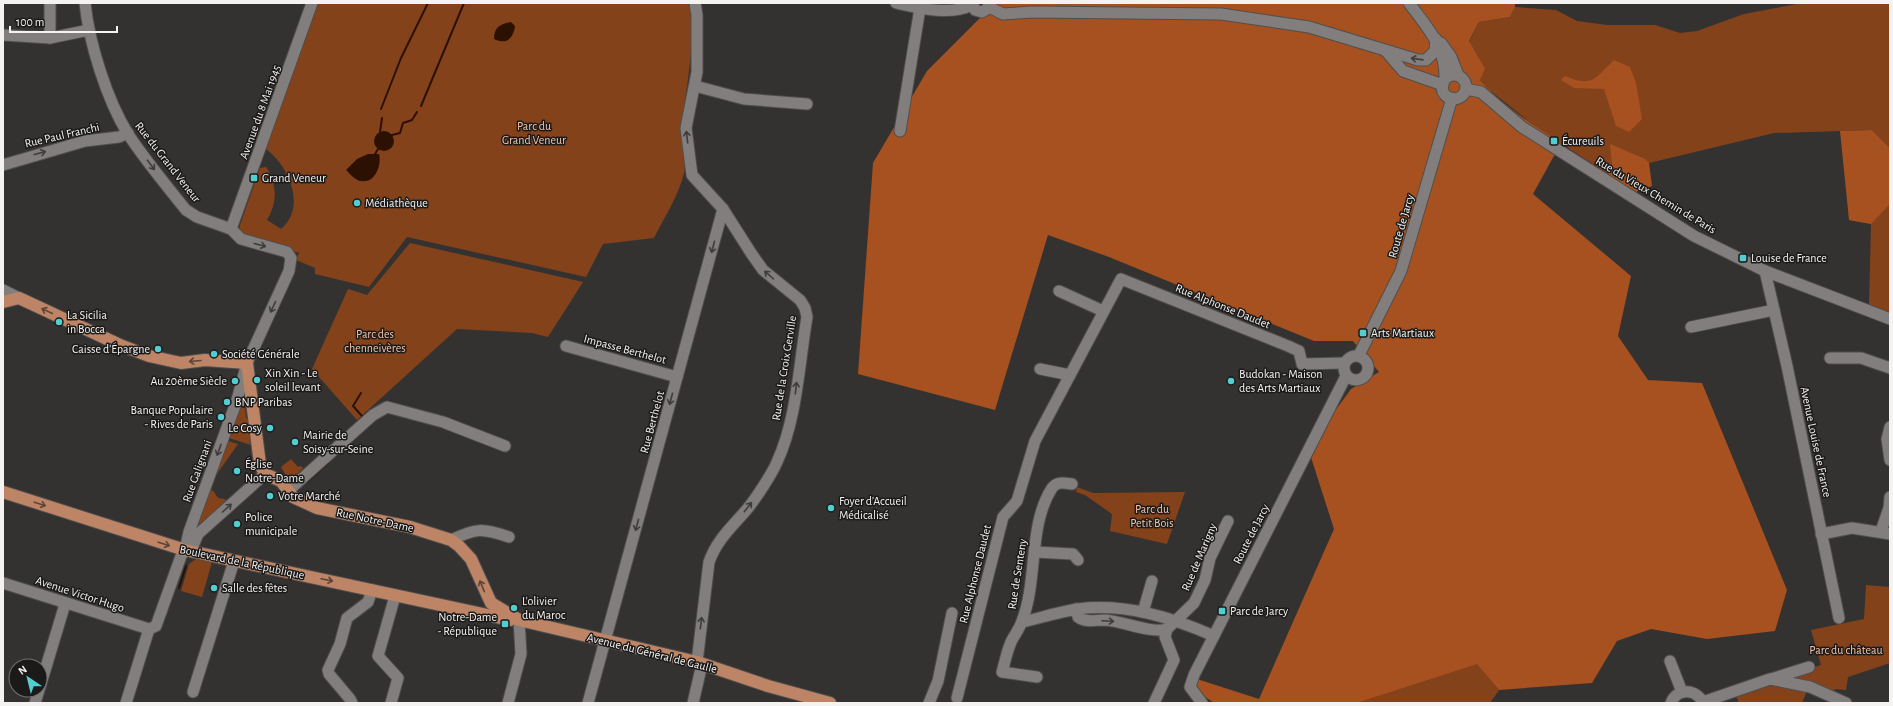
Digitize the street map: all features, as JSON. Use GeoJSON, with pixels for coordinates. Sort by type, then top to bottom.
{"type":"FeatureCollection","features":[{"type":"Feature","properties":{"kind":"main road"},"geometry":{"type":"LineString","coordinates":[[3,302],[19,298],[120,345],[149,356],[181,362],[205,360],[247,363],[260,464],[265,474]]}},
{"type":"Feature","properties":{"kind":"main road","name":"Rue Notre-Dame"},"geometry":{"type":"LineString","coordinates":[[265,474],[281,481],[293,498],[317,508],[410,527],[450,540],[459,546],[471,559],[489,609]]}},
{"type":"Feature","properties":{"kind":"main road","name":"Boulevard de la République"},"geometry":{"type":"LineString","coordinates":[[3,492],[185,550],[395,596],[489,609]]}},
{"type":"Feature","properties":{"kind":"main road"},"geometry":{"type":"LineString","coordinates":[[489,609],[520,620]]}},
{"type":"Feature","properties":{"kind":"main road","name":"Avenue du Général de Gaulle"},"geometry":{"type":"LineString","coordinates":[[520,620],[699,663],[768,686],[830,703]]}},
{"type":"Feature","properties":{"kind":"street"},"geometry":{"type":"LineString","coordinates":[[50,3],[50,38]]}},
{"type":"Feature","properties":{"kind":"street","name":"Rue du Grand Veneur"},"geometry":{"type":"LineString","coordinates":[[85,3],[89,30],[100,68],[128,133],[186,210],[197,217],[231,229],[241,239],[287,252],[291,258],[289,271],[247,363]]}},
{"type":"Feature","properties":{"kind":"street","name":"Avenue du 8 Mai 1945"},"geometry":{"type":"LineString","coordinates":[[231,229],[312,3]]}},
{"type":"Feature","properties":{"kind":"street","name":"Rue de la Croix Gerville"},"geometry":{"type":"LineString","coordinates":[[693,703],[699,663],[709,562],[714,548],[726,532],[749,507],[777,463],[793,413],[807,317],[805,308],[800,300],[768,275],[757,262],[723,209],[692,176],[686,128],[697,72],[697,14],[695,3]]}},
{"type":"Feature","properties":{"kind":"street"},"geometry":{"type":"LineString","coordinates":[[896,3],[920,8],[956,11],[972,4],[978,11],[985,11],[989,5],[1004,14],[1032,12],[1221,14],[1309,27],[1418,60],[1426,60],[1434,50],[1436,39]]}},
{"type":"Feature","properties":{"kind":"street"},"geometry":{"type":"LineString","coordinates":[[1409,3],[1436,39],[1444,46],[1452,57],[1458,75],[1464,80],[1466,89],[1462,96],[1452,98],[1445,94],[1445,67],[1436,39]]}},
{"type":"Feature","properties":{"kind":"street"},"geometry":{"type":"LineString","coordinates":[[900,131],[920,8]]}},
{"type":"Feature","properties":{"kind":"street"},"geometry":{"type":"LineString","coordinates":[[3,35],[50,38],[89,30]]}},
{"type":"Feature","properties":{"kind":"street"},"geometry":{"type":"LineString","coordinates":[[1385,50],[1403,71],[1444,82]]}},
{"type":"Feature","properties":{"kind":"street"},"geometry":{"type":"LineString","coordinates":[[1444,82],[1450,75],[1458,75]]}},
{"type":"Feature","properties":{"kind":"street"},"geometry":{"type":"LineString","coordinates":[[695,86],[744,100],[807,104]]}},
{"type":"Feature","properties":{"kind":"street","name":"Rue du Vieux Chemin de Paris"},"geometry":{"type":"LineString","coordinates":[[1466,89],[1481,92],[1522,127],[1694,236],[1765,271],[1890,319]]}},
{"type":"Feature","properties":{"kind":"street","name":"Route de Jarcy"},"geometry":{"type":"LineString","coordinates":[[1359,355],[1401,271],[1452,98]]}},
{"type":"Feature","properties":{"kind":"street","name":"Rue Paul Franchi"},"geometry":{"type":"LineString","coordinates":[[3,165],[84,141],[118,137],[128,133]]}},
{"type":"Feature","properties":{"kind":"street","name":"Rue Berthelot"},"geometry":{"type":"LineString","coordinates":[[588,703],[723,209]]}},
{"type":"Feature","properties":{"kind":"street","name":"Avenue Louise de France"},"geometry":{"type":"LineString","coordinates":[[1765,271],[1839,618]]}},
{"type":"Feature","properties":{"kind":"street","name":"Rue Alphonse Daudet"},"geometry":{"type":"LineString","coordinates":[[957,698],[1003,517],[1017,501],[1035,441],[1121,279],[1299,351],[1302,364],[1344,363]]}},
{"type":"Feature","properties":{"kind":"street"},"geometry":{"type":"LineString","coordinates":[[3,290],[19,298]]}},
{"type":"Feature","properties":{"kind":"street"},"geometry":{"type":"LineString","coordinates":[[1059,291],[1103,311]]}},
{"type":"Feature","properties":{"kind":"street"},"geometry":{"type":"LineString","coordinates":[[1691,327],[1774,310]]}},
{"type":"Feature","properties":{"kind":"street","name":"Impasse Berthelot"},"geometry":{"type":"LineString","coordinates":[[566,346],[677,377]]}},
{"type":"Feature","properties":{"kind":"street"},"geometry":{"type":"LineString","coordinates":[[1359,355],[1367,363],[1368,367],[1366,376],[1357,380],[1346,376],[1343,367],[1344,363],[1350,357],[1359,355]]}},
{"type":"Feature","properties":{"kind":"street"},"geometry":{"type":"LineString","coordinates":[[1830,358],[1862,358],[1890,368]]}},
{"type":"Feature","properties":{"kind":"street","name":"Rue Galignani"},"geometry":{"type":"LineString","coordinates":[[126,703],[149,629],[156,626],[179,561],[193,533],[237,400],[247,363]]}},
{"type":"Feature","properties":{"kind":"street"},"geometry":{"type":"LineString","coordinates":[[1040,369],[1070,375]]}},
{"type":"Feature","properties":{"kind":"street","name":"Route de Jarcy"},"geometry":{"type":"LineString","coordinates":[[1202,703],[1190,687],[1194,675],[1346,376]]}},
{"type":"Feature","properties":{"kind":"street"},"geometry":{"type":"LineString","coordinates":[[237,400],[242,396],[248,397],[252,400]]}},
{"type":"Feature","properties":{"kind":"street"},"geometry":{"type":"LineString","coordinates":[[288,491],[377,411],[387,407],[444,422],[505,446]]}},
{"type":"Feature","properties":{"kind":"street"},"geometry":{"type":"LineString","coordinates":[[1890,427],[1887,439],[1890,460]]}},
{"type":"Feature","properties":{"kind":"street"},"geometry":{"type":"LineString","coordinates":[[193,533],[265,474]]}},
{"type":"Feature","properties":{"kind":"street","name":"Rue de Senteny"},"geometry":{"type":"LineString","coordinates":[[1037,677],[1002,672],[1011,641],[1022,622],[1033,574],[1038,524],[1047,498],[1053,486],[1062,482],[1072,484]]}},
{"type":"Feature","properties":{"kind":"street"},"geometry":{"type":"LineString","coordinates":[[1821,534],[1852,528],[1886,533],[1890,497]]}},
{"type":"Feature","properties":{"kind":"street","name":"Rue de Marigny"},"geometry":{"type":"LineString","coordinates":[[1167,629],[1194,603],[1205,580],[1210,558],[1228,521]]}},
{"type":"Feature","properties":{"kind":"street"},"geometry":{"type":"LineString","coordinates":[[450,540],[466,533],[480,530],[487,530],[509,537]]}},
{"type":"Feature","properties":{"kind":"street"},"geometry":{"type":"LineString","coordinates":[[1035,552],[1073,554],[1078,560]]}},
{"type":"Feature","properties":{"kind":"street"},"geometry":{"type":"LineString","coordinates":[[193,692],[234,561]]}},
{"type":"Feature","properties":{"kind":"street"},"geometry":{"type":"LineString","coordinates":[[1143,612],[1152,581]]}},
{"type":"Feature","properties":{"kind":"street","name":"Avenue Victor Hugo"},"geometry":{"type":"LineString","coordinates":[[3,583],[65,604],[149,629]]}},
{"type":"Feature","properties":{"kind":"street"},"geometry":{"type":"LineString","coordinates":[[352,703],[329,674],[328,670],[340,644],[347,618],[368,602],[372,590]]}},
{"type":"Feature","properties":{"kind":"street"},"geometry":{"type":"LineString","coordinates":[[391,703],[398,678],[378,656],[395,596]]}},
{"type":"Feature","properties":{"kind":"street"},"geometry":{"type":"LineString","coordinates":[[48,660],[65,604]]}},
{"type":"Feature","properties":{"kind":"street"},"geometry":{"type":"LineString","coordinates":[[1022,622],[1076,609],[1106,607],[1143,612],[1177,620],[1214,636]]}},
{"type":"Feature","properties":{"kind":"street"},"geometry":{"type":"LineString","coordinates":[[1076,609],[1078,617],[1084,621],[1106,620],[1124,622],[1161,631],[1167,629]]}},
{"type":"Feature","properties":{"kind":"street"},"geometry":{"type":"LineString","coordinates":[[929,703],[938,681],[952,613]]}},
{"type":"Feature","properties":{"kind":"street"},"geometry":{"type":"LineString","coordinates":[[508,703],[520,654],[520,620]]}},
{"type":"Feature","properties":{"kind":"street"},"geometry":{"type":"LineString","coordinates":[[1154,703],[1174,660],[1165,637],[1167,629]]}},
{"type":"Feature","properties":{"kind":"street"},"geometry":{"type":"LineString","coordinates":[[1670,661],[1682,692]]}},
{"type":"Feature","properties":{"kind":"street"},"geometry":{"type":"LineString","coordinates":[[1672,703],[1676,695],[1682,692],[1697,694],[1703,703],[1809,667]]}},
{"type":"Feature","properties":{"kind":"street"},"geometry":{"type":"LineString","coordinates":[[1770,679],[1810,687],[1846,703]]}},
{"type":"Feature","properties":{"kind":"green space","name":"Parc du Grand Veneur"},"geometry":{"type":"Polygon","coordinates":[[[318,3],[688,4],[691,13],[692,44],[682,129],[685,165],[683,177],[677,193],[654,238],[603,244],[586,277],[407,237],[369,287],[315,274],[315,268],[296,260],[299,253],[245,236],[239,228],[260,168],[266,167],[270,173],[275,193],[273,207],[267,220],[281,229],[289,220],[293,210],[294,199],[288,176],[274,156],[266,149],[318,3]]]}},
{"type":"Feature","properties":{"kind":"green space"},"geometry":{"type":"Polygon","coordinates":[[[1802,3],[1890,3],[1890,148],[1872,130],[1774,133],[1649,163],[1626,186],[1536,127],[1487,88],[1480,80],[1469,42],[1479,22],[1510,17],[1515,7],[1556,10],[1577,21],[1607,25],[1655,25],[1680,33],[1697,31],[1744,14],[1802,3]]]}},
{"type":"Feature","properties":{"kind":"green space"},"geometry":{"type":"Polygon","coordinates":[[[1848,157],[1890,164],[1890,315],[1869,307],[1871,224],[1849,220],[1848,157]]]}},
{"type":"Feature","properties":{"kind":"green space","name":"Parc des chenneivères"},"geometry":{"type":"Polygon","coordinates":[[[410,243],[583,282],[548,337],[532,333],[457,329],[357,420],[312,369],[348,289],[367,295],[410,243]]]}},
{"type":"Feature","properties":{"kind":"green space"},"geometry":{"type":"Polygon","coordinates":[[[240,407],[245,408],[246,418],[249,420],[251,445],[229,438],[240,407]]]}},
{"type":"Feature","properties":{"kind":"green space"},"geometry":{"type":"Polygon","coordinates":[[[228,441],[238,444],[214,478],[228,441]]]}},
{"type":"Feature","properties":{"kind":"green space"},"geometry":{"type":"Polygon","coordinates":[[[291,459],[298,467],[301,466],[303,468],[293,478],[287,477],[281,467],[291,459]]]}},
{"type":"Feature","properties":{"kind":"green space","name":"Parc du Petit Bois"},"geometry":{"type":"Polygon","coordinates":[[[1077,487],[1093,493],[1185,492],[1167,544],[1110,531],[1112,514],[1085,495],[1076,492],[1077,487]]]}},
{"type":"Feature","properties":{"kind":"green space"},"geometry":{"type":"Polygon","coordinates":[[[209,488],[218,498],[224,499],[228,502],[198,525],[197,523],[209,488]]]}},
{"type":"Feature","properties":{"kind":"green space"},"geometry":{"type":"Polygon","coordinates":[[[196,559],[212,562],[202,597],[181,591],[189,564],[196,559]]]}},
{"type":"Feature","properties":{"kind":"green space","name":"Parc du château"},"geometry":{"type":"Polygon","coordinates":[[[1866,585],[1890,587],[1890,663],[1848,677],[1846,690],[1836,689],[1831,692],[1805,681],[1785,677],[1821,665],[1811,630],[1864,619],[1866,585]]]}},
{"type":"Feature","properties":{"kind":"green space"},"geometry":{"type":"Polygon","coordinates":[[[1477,663],[1499,690],[1490,703],[1357,703],[1477,663]]]}},
{"type":"Feature","properties":{"kind":"green space"},"geometry":{"type":"Polygon","coordinates":[[[1784,685],[1807,691],[1802,703],[1739,703],[1735,694],[1764,686],[1784,685]]]}},
{"type":"Feature","properties":{"kind":"shaded area"},"geometry":{"type":"Polygon","coordinates":[[[995,3],[1515,3],[1515,7],[1510,17],[1479,22],[1469,41],[1485,69],[1480,80],[1508,106],[1561,143],[1533,194],[1631,276],[1618,336],[1648,380],[1702,383],[1787,590],[1775,631],[1707,639],[1651,629],[1617,641],[1592,683],[1499,690],[1477,664],[1357,703],[1214,703],[1201,694],[1195,686],[1197,679],[1259,699],[1334,529],[1308,448],[1351,389],[1379,372],[1353,341],[1314,341],[1109,257],[1048,235],[995,410],[858,374],[873,163],[927,71],[995,3]]]}},
{"type":"Feature","properties":{"kind":"shaded area"},"geometry":{"type":"Polygon","coordinates":[[[511,22],[515,26],[513,34],[508,40],[498,41],[494,39],[496,29],[498,27],[511,22]]]}},
{"type":"Feature","properties":{"kind":"shaded area"},"geometry":{"type":"Polygon","coordinates":[[[1614,60],[1630,67],[1636,83],[1642,119],[1629,132],[1616,126],[1604,89],[1574,88],[1561,80],[1565,76],[1582,81],[1588,81],[1598,76],[1614,60]]]}},
{"type":"Feature","properties":{"kind":"shaded area"},"geometry":{"type":"Polygon","coordinates":[[[1872,130],[1890,148],[1890,204],[1871,224],[1849,220],[1840,131],[1872,130]]]}},
{"type":"Feature","properties":{"kind":"shaded area"},"geometry":{"type":"Polygon","coordinates":[[[384,131],[391,134],[394,141],[391,148],[384,151],[377,148],[374,141],[377,134],[384,131]]]}},
{"type":"Feature","properties":{"kind":"shaded area"},"geometry":{"type":"Polygon","coordinates":[[[1610,144],[1645,159],[1649,163],[1652,186],[1636,192],[1608,174],[1612,166],[1610,144]]]}},
{"type":"Feature","properties":{"kind":"shaded area"},"geometry":{"type":"Polygon","coordinates":[[[368,154],[379,154],[380,158],[378,168],[374,177],[370,180],[359,181],[346,170],[357,159],[368,154]]]}},
{"type":"Feature","properties":{"kind":"waterway"},"geometry":{"type":"LineString","coordinates":[[381,109],[401,58],[428,3]]}},
{"type":"Feature","properties":{"kind":"waterway"},"geometry":{"type":"LineString","coordinates":[[421,106],[464,3]]}},
{"type":"Feature","properties":{"kind":"waterway"},"geometry":{"type":"LineString","coordinates":[[392,135],[400,133],[403,123],[412,120],[417,112]]}},
{"type":"Feature","properties":{"kind":"waterway"},"geometry":{"type":"LineString","coordinates":[[380,132],[382,118]]}},
{"type":"Feature","properties":{"kind":"waterway"},"geometry":{"type":"LineString","coordinates":[[375,154],[378,149]]}},
{"type":"Feature","properties":{"kind":"waterway"},"geometry":{"type":"LineString","coordinates":[[361,393],[353,406],[362,416]]}},
{"type":"Feature","properties":{"kind":"waterway"},"geometry":{"type":"LineString","coordinates":[[307,482],[328,463]]}},
{"type":"Feature","properties":{"kind":"waterway"},"geometry":{"type":"LineString","coordinates":[[179,588],[186,566]]}},
{"type":"Feature","properties":{"kind":"place","name":"Écureuils"},"geometry":{"type":"Point","coordinates":[1554,141]}},
{"type":"Feature","properties":{"kind":"place","name":"Grand Veneur"},"geometry":{"type":"Point","coordinates":[254,178]}},
{"type":"Feature","properties":{"kind":"place","name":"Médiathèque"},"geometry":{"type":"Point","coordinates":[357,203]}},
{"type":"Feature","properties":{"kind":"place","name":"Louise de France"},"geometry":{"type":"Point","coordinates":[1743,258]}},
{"type":"Feature","properties":{"kind":"place","name":"La Sicilia in Bocca"},"geometry":{"type":"Point","coordinates":[59,322]}},
{"type":"Feature","properties":{"kind":"place","name":"Arts Martiaux"},"geometry":{"type":"Point","coordinates":[1363,333]}},
{"type":"Feature","properties":{"kind":"place","name":"Caisse d'Épargne"},"geometry":{"type":"Point","coordinates":[158,349]}},
{"type":"Feature","properties":{"kind":"place","name":"Société Générale"},"geometry":{"type":"Point","coordinates":[214,354]}},
{"type":"Feature","properties":{"kind":"place","name":"Xin Xin - Le soleil levant"},"geometry":{"type":"Point","coordinates":[257,380]}},
{"type":"Feature","properties":{"kind":"place","name":"Au 20ème Siècle"},"geometry":{"type":"Point","coordinates":[235,381]}},
{"type":"Feature","properties":{"kind":"place","name":"Budokan - Maison des Arts Martiaux"},"geometry":{"type":"Point","coordinates":[1231,381]}},
{"type":"Feature","properties":{"kind":"place","name":"BNP Paribas"},"geometry":{"type":"Point","coordinates":[227,402]}},
{"type":"Feature","properties":{"kind":"place","name":"Banque Populaire - Rives de Paris"},"geometry":{"type":"Point","coordinates":[221,417]}},
{"type":"Feature","properties":{"kind":"place","name":"Le Cosy"},"geometry":{"type":"Point","coordinates":[270,428]}},
{"type":"Feature","properties":{"kind":"place","name":"Mairie de Soisy-sur-Seine"},"geometry":{"type":"Point","coordinates":[295,442]}},
{"type":"Feature","properties":{"kind":"place","name":"Église Notre-Dame"},"geometry":{"type":"Point","coordinates":[237,471]}},
{"type":"Feature","properties":{"kind":"place","name":"Votre Marché"},"geometry":{"type":"Point","coordinates":[270,496]}},
{"type":"Feature","properties":{"kind":"place","name":"Foyer d’Accueil Médicalisé"},"geometry":{"type":"Point","coordinates":[831,508]}},
{"type":"Feature","properties":{"kind":"place","name":"Police municipale"},"geometry":{"type":"Point","coordinates":[237,524]}},
{"type":"Feature","properties":{"kind":"place","name":"Salle des fêtes"},"geometry":{"type":"Point","coordinates":[214,588]}},
{"type":"Feature","properties":{"kind":"place","name":"L'olivier du Maroc"},"geometry":{"type":"Point","coordinates":[514,608]}},
{"type":"Feature","properties":{"kind":"place","name":"Parc de Jarcy"},"geometry":{"type":"Point","coordinates":[1222,611]}},
{"type":"Feature","properties":{"kind":"place","name":"Notre-Dame - République"},"geometry":{"type":"Point","coordinates":[505,624]}}]}
